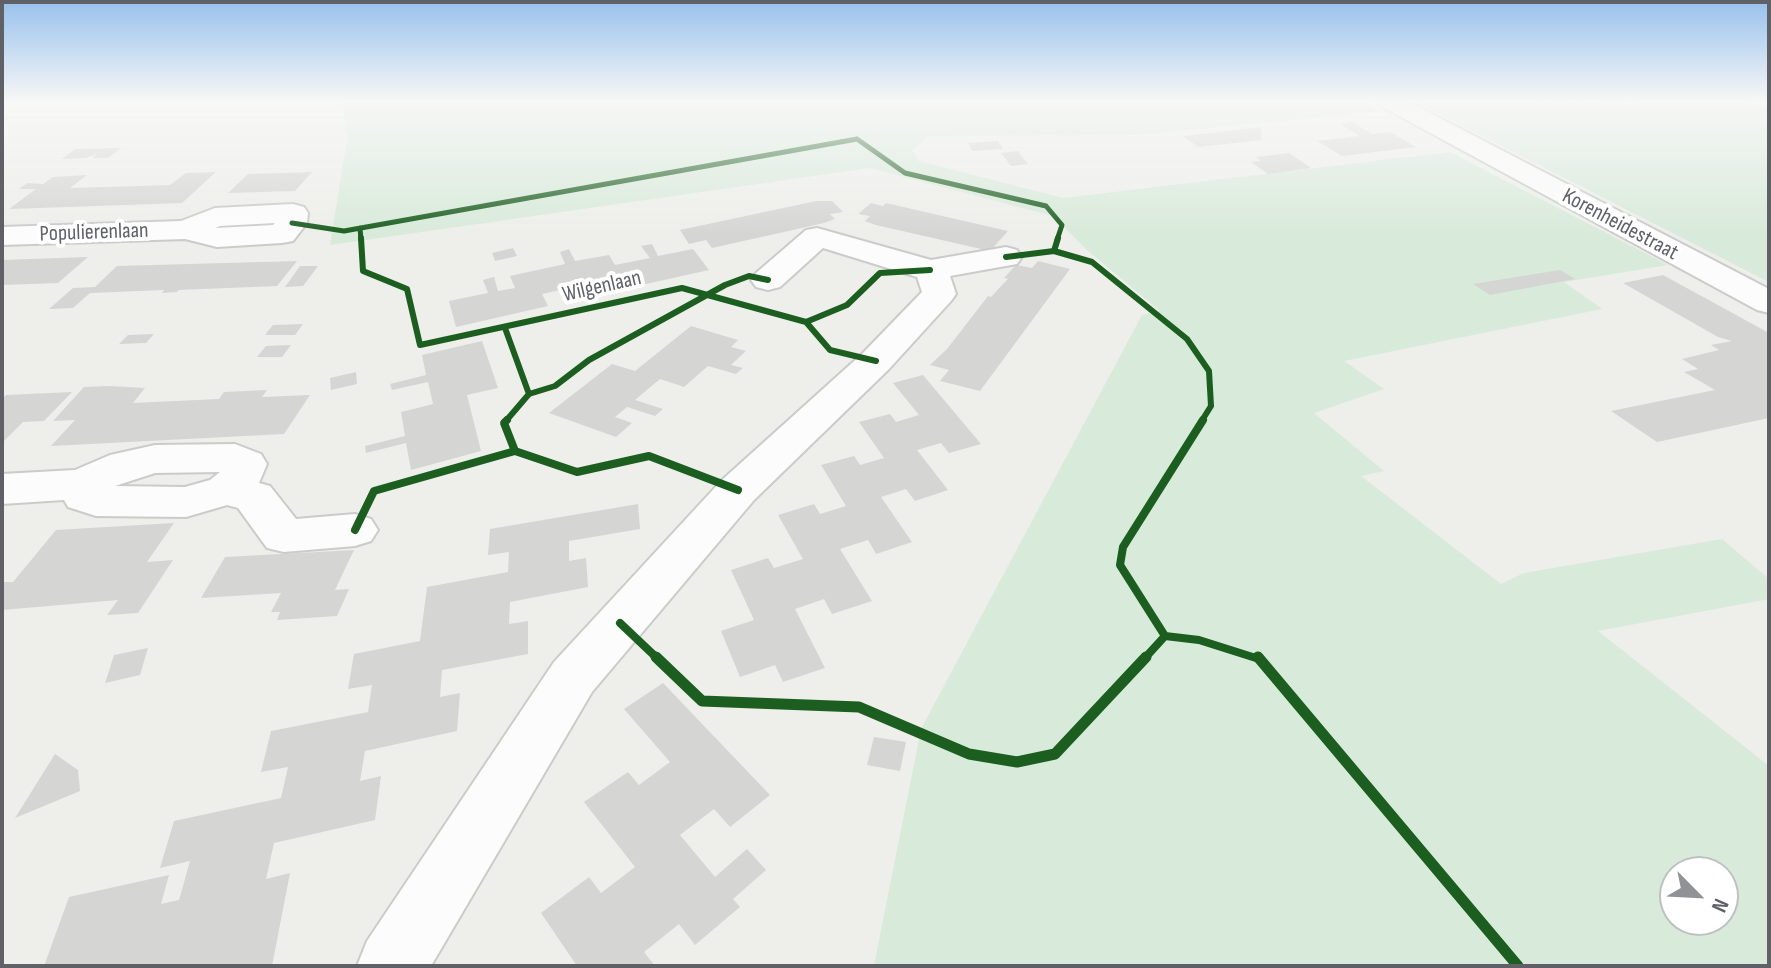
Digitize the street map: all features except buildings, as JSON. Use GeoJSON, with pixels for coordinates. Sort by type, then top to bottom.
{"type":"FeatureCollection","features":[{"type":"Feature","properties":{"kind":"street","name":"Korenheidestraat"},"geometry":{"type":"LineString","coordinates":[[1472,145],[1769,303]]}},
{"type":"Feature","properties":{"kind":"street","name":"Populierenlaan"},"geometry":{"type":"LineString","coordinates":[[2,236],[186,230]]}},
{"type":"Feature","properties":{"kind":"street"},"geometry":{"type":"LineString","coordinates":[[768,280],[817,237],[930,270],[1006,257]]}},
{"type":"Feature","properties":{"kind":"street"},"geometry":{"type":"LineString","coordinates":[[392,966],[573,677],[738,490],[876,361],[939,294],[938,284],[930,270]]}},
{"type":"Feature","properties":{"kind":"street"},"geometry":{"type":"LineString","coordinates":[[2,489],[82,484],[84,496],[96,501],[123,503],[186,502],[226,490],[254,497],[284,536],[355,530]]}},
{"type":"Feature","properties":{"kind":"green space"},"geometry":{"type":"Polygon","coordinates":[[[346,145],[918,145],[912,151],[919,161],[1063,198],[1450,152],[1668,265],[1564,282],[1602,309],[1344,361],[1384,389],[1314,413],[1384,471],[1361,476],[1501,584],[1524,573],[1722,539],[1769,579],[1769,599],[1598,631],[1769,766],[1769,966],[874,966],[921,729],[1142,315],[1160,311],[1087,250],[1053,216],[870,168],[330,245],[346,145]]]}},
{"type":"Feature","properties":{"kind":"green space"},"geometry":{"type":"Polygon","coordinates":[[[1500,145],[1769,145],[1769,282],[1500,145]]]}},
{"type":"Feature","properties":{"kind":"cycle path"},"geometry":{"type":"LineString","coordinates":[[292,223],[344,231],[823,145]]}},
{"type":"Feature","properties":{"kind":"cycle path"},"geometry":{"type":"LineString","coordinates":[[865,145],[905,173],[1046,206],[1062,225],[1054,251]]}},
{"type":"Feature","properties":{"kind":"cycle path","name":"Wilgenlaan"},"geometry":{"type":"LineString","coordinates":[[360,228],[363,271],[407,289],[420,345],[682,288],[806,322],[830,350],[876,361]]}},
{"type":"Feature","properties":{"kind":"cycle path"},"geometry":{"type":"LineString","coordinates":[[1006,257],[1054,251],[1092,262],[1187,339],[1209,371],[1211,406],[1123,547],[1120,565],[1165,636],[1199,640],[1257,656],[1518,966]]}},
{"type":"Feature","properties":{"kind":"cycle path"},"geometry":{"type":"LineString","coordinates":[[806,322],[847,305],[880,273],[930,270]]}},
{"type":"Feature","properties":{"kind":"cycle path"},"geometry":{"type":"LineString","coordinates":[[529,394],[555,386],[589,360],[725,285],[749,276],[768,280]]}},
{"type":"Feature","properties":{"kind":"cycle path"},"geometry":{"type":"LineString","coordinates":[[505,328],[529,394],[504,423],[515,451],[577,472],[649,456],[738,490]]}},
{"type":"Feature","properties":{"kind":"cycle path"},"geometry":{"type":"LineString","coordinates":[[355,530],[374,491],[515,451]]}},
{"type":"Feature","properties":{"kind":"cycle path"},"geometry":{"type":"LineString","coordinates":[[620,623],[702,701],[859,707],[969,754],[1017,762],[1055,754],[1165,636]]}}]}
